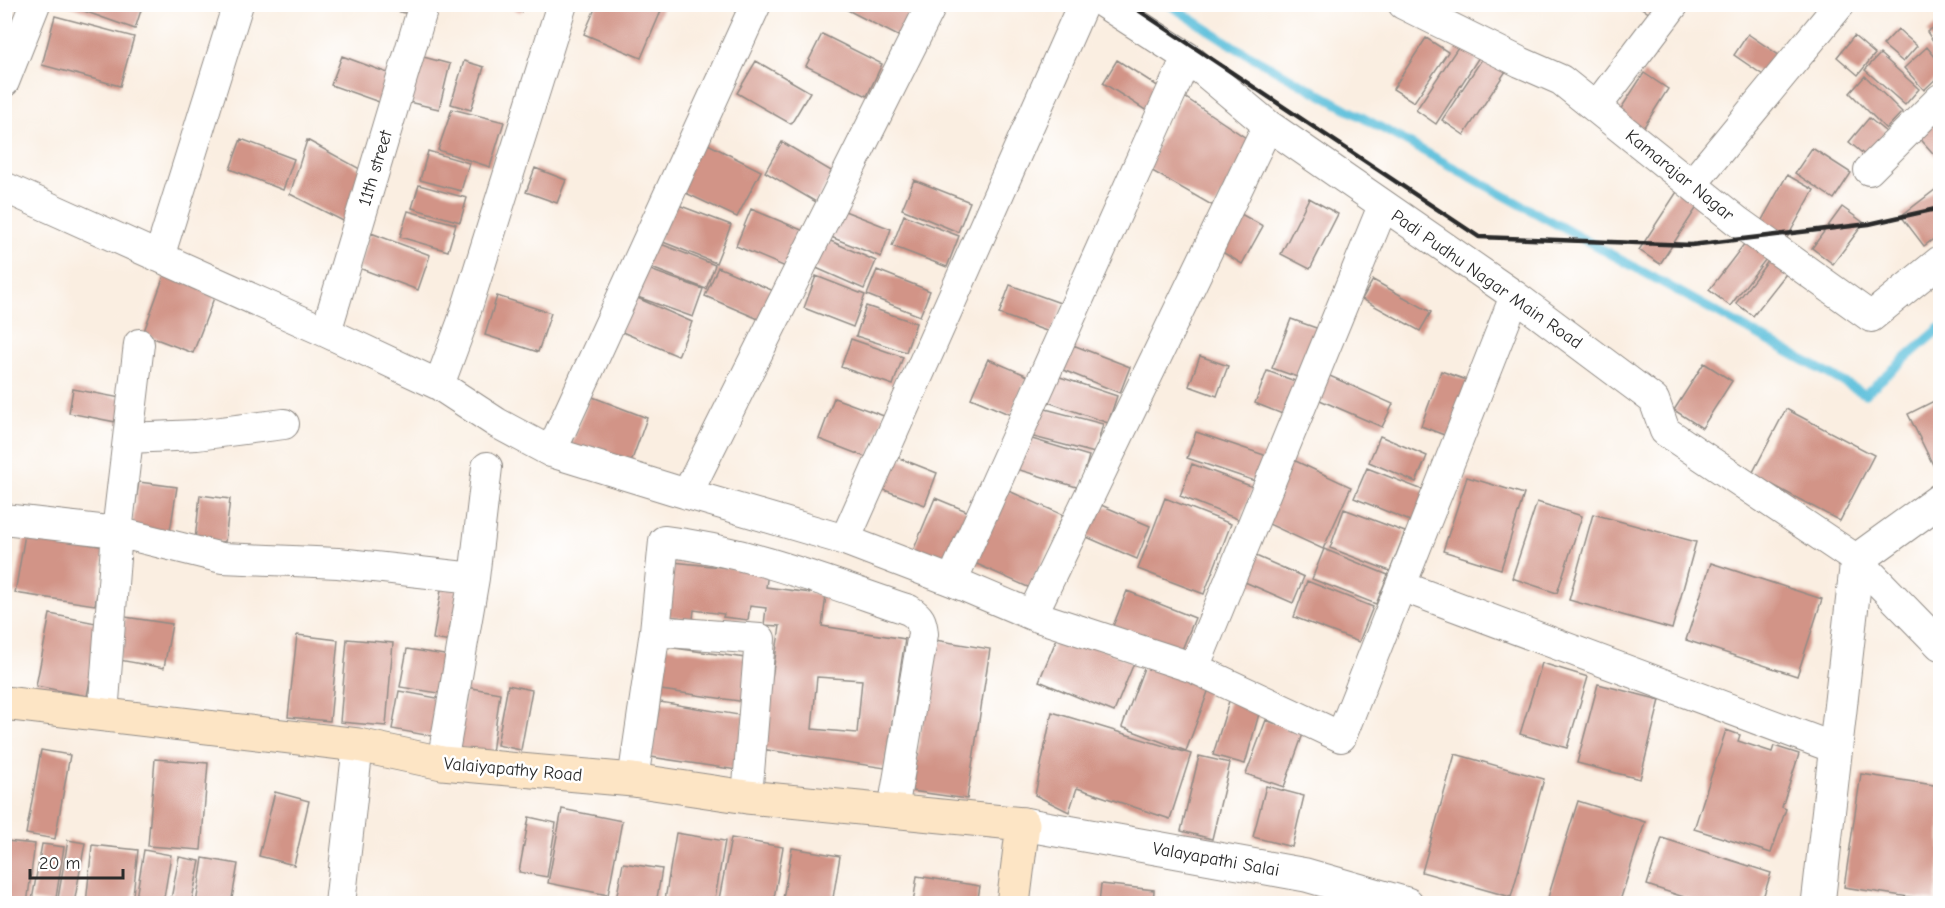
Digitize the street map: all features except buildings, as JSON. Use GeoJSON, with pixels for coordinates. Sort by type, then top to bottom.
{"type":"FeatureCollection","features":[{"type":"Feature","properties":{"kind":"main road","name":"Valaiyapathy Road"},"geometry":{"type":"LineString","coordinates":[[4,703],[358,745],[442,763],[633,780],[747,797],[1023,824]]}},
{"type":"Feature","properties":{"kind":"main road"},"geometry":{"type":"LineString","coordinates":[[1013,903],[1023,824]]}},
{"type":"Feature","properties":{"kind":"street"},"geometry":{"type":"LineString","coordinates":[[4,82],[35,4]]}},
{"type":"Feature","properties":{"kind":"street"},"geometry":{"type":"LineString","coordinates":[[159,257],[238,4]]}},
{"type":"Feature","properties":{"kind":"street","name":"11th street"},"geometry":{"type":"LineString","coordinates":[[326,332],[424,4]]}},
{"type":"Feature","properties":{"kind":"street"},"geometry":{"type":"LineString","coordinates":[[439,385],[462,323],[562,4]]}},
{"type":"Feature","properties":{"kind":"street"},"geometry":{"type":"LineString","coordinates":[[551,452],[756,4]]}},
{"type":"Feature","properties":{"kind":"street"},"geometry":{"type":"LineString","coordinates":[[687,494],[932,4]]}},
{"type":"Feature","properties":{"kind":"street"},"geometry":{"type":"LineString","coordinates":[[845,540],[1083,4]]}},
{"type":"Feature","properties":{"kind":"street","name":"Padi Pudhu Nagar Main Road"},"geometry":{"type":"LineString","coordinates":[[1104,4],[1186,57],[1268,125],[1515,296],[1654,400],[1665,431],[1857,560],[1941,645]]}},
{"type":"Feature","properties":{"kind":"street","name":"Kamarajar Nagar"},"geometry":{"type":"LineString","coordinates":[[1403,4],[1561,80],[1737,221],[1871,317],[1941,261]]}},
{"type":"Feature","properties":{"kind":"street"},"geometry":{"type":"LineString","coordinates":[[1596,107],[1674,4]]}},
{"type":"Feature","properties":{"kind":"street"},"geometry":{"type":"LineString","coordinates":[[1692,184],[1840,4]]}},
{"type":"Feature","properties":{"kind":"street"},"geometry":{"type":"LineString","coordinates":[[951,581],[1186,57]]}},
{"type":"Feature","properties":{"kind":"street"},"geometry":{"type":"LineString","coordinates":[[1869,170],[1941,99]]}},
{"type":"Feature","properties":{"kind":"street"},"geometry":{"type":"LineString","coordinates":[[1032,615],[1268,125]]}},
{"type":"Feature","properties":{"kind":"street"},"geometry":{"type":"LineString","coordinates":[[4,187],[439,385],[497,423],[551,452],[845,540],[1032,615],[1194,668],[1341,737],[1515,296]]}},
{"type":"Feature","properties":{"kind":"street"},"geometry":{"type":"LineString","coordinates":[[1194,668],[1383,206]]}},
{"type":"Feature","properties":{"kind":"street"},"geometry":{"type":"LineString","coordinates":[[103,714],[117,532],[139,344]]}},
{"type":"Feature","properties":{"kind":"street"},"geometry":{"type":"LineString","coordinates":[[128,438],[196,435],[284,424]]}},
{"type":"Feature","properties":{"kind":"street"},"geometry":{"type":"LineString","coordinates":[[442,763],[474,578],[487,467]]}},
{"type":"Feature","properties":{"kind":"street"},"geometry":{"type":"LineString","coordinates":[[1818,903],[1857,560],[1941,500]]}},
{"type":"Feature","properties":{"kind":"street"},"geometry":{"type":"LineString","coordinates":[[4,519],[117,532],[222,558],[338,563],[474,578]]}},
{"type":"Feature","properties":{"kind":"street"},"geometry":{"type":"LineString","coordinates":[[633,780],[655,631],[664,541],[702,546],[786,568],[909,610],[918,616],[922,622],[923,634],[893,810]]}},
{"type":"Feature","properties":{"kind":"street"},"geometry":{"type":"LineString","coordinates":[[1401,586],[1837,749]]}},
{"type":"Feature","properties":{"kind":"street"},"geometry":{"type":"LineString","coordinates":[[655,631],[760,639],[747,797]]}},
{"type":"Feature","properties":{"kind":"street"},"geometry":{"type":"LineString","coordinates":[[340,903],[358,745]]}},
{"type":"Feature","properties":{"kind":"street","name":"Valayapathi Salai"},"geometry":{"type":"LineString","coordinates":[[1023,824],[1306,874],[1407,903]]}},
{"type":"Feature","properties":{"kind":"waterway"},"geometry":{"type":"LineString","coordinates":[[1168,4],[1238,49],[1865,394],[1940,328]]}},
{"type":"Feature","properties":{"kind":"railway"},"geometry":{"type":"LineString","coordinates":[[1129,4],[1479,237],[1691,245],[1869,224],[1940,208]]}}]}
